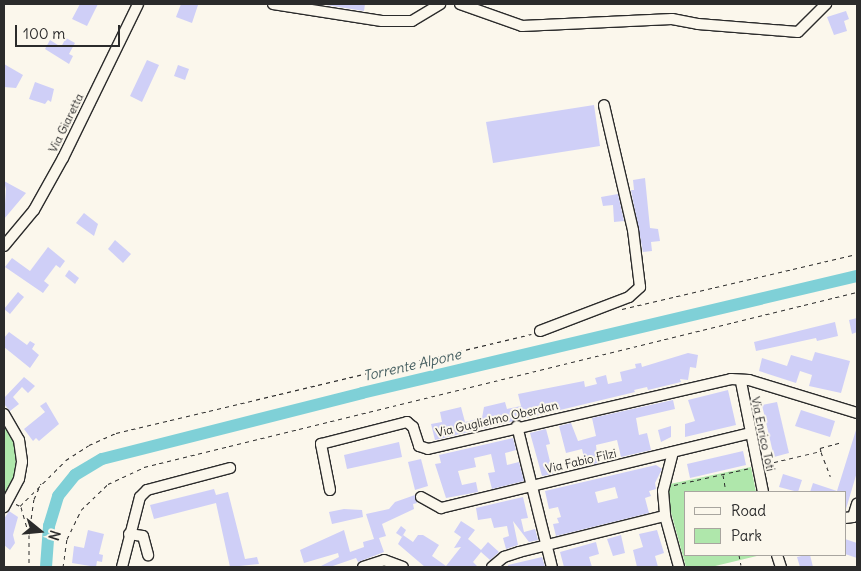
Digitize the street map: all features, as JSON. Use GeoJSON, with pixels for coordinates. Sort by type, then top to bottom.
{"type":"FeatureCollection","features":[{"type":"Feature","properties":{"kind":"street","name":"Via Giaretta"},"geometry":{"type":"LineString","coordinates":[[4,246],[34,210],[63,158],[138,4]]}},
{"type":"Feature","properties":{"kind":"street"},"geometry":{"type":"LineString","coordinates":[[273,4],[382,21],[412,21],[440,4]]}},
{"type":"Feature","properties":{"kind":"street"},"geometry":{"type":"LineString","coordinates":[[460,4],[522,26],[672,18],[698,24],[798,32],[826,4]]}},
{"type":"Feature","properties":{"kind":"street"},"geometry":{"type":"LineString","coordinates":[[540,331],[629,297],[640,287],[633,230],[604,105]]}},
{"type":"Feature","properties":{"kind":"street","name":"Via Guglielmo Oberdan"},"geometry":{"type":"LineString","coordinates":[[330,490],[321,444],[407,422],[413,427],[419,446],[428,449],[517,426],[731,378],[742,382],[749,380],[857,413]]}},
{"type":"Feature","properties":{"kind":"street","name":"Via Enrico Toti"},"geometry":{"type":"LineString","coordinates":[[742,382],[750,432],[764,491]]}},
{"type":"Feature","properties":{"kind":"street"},"geometry":{"type":"LineString","coordinates":[[4,414],[16,432],[22,449],[20,472],[6,503]]}},
{"type":"Feature","properties":{"kind":"street"},"geometry":{"type":"LineString","coordinates":[[517,426],[552,567]]}},
{"type":"Feature","properties":{"kind":"street","name":"Via Fabio Filzi"},"geometry":{"type":"LineString","coordinates":[[421,496],[441,508],[750,432]]}},
{"type":"Feature","properties":{"kind":"street"},"geometry":{"type":"LineString","coordinates":[[673,452],[663,491],[666,516],[679,567]]}},
{"type":"Feature","properties":{"kind":"street"},"geometry":{"type":"LineString","coordinates":[[122,567],[140,497],[147,490],[230,468]]}},
{"type":"Feature","properties":{"kind":"street"},"geometry":{"type":"LineString","coordinates":[[846,518],[853,517],[857,504]]}},
{"type":"Feature","properties":{"kind":"street"},"geometry":{"type":"LineString","coordinates":[[497,566],[504,557],[666,516]]}},
{"type":"Feature","properties":{"kind":"street"},"geometry":{"type":"LineString","coordinates":[[129,534],[143,536],[148,555]]}},
{"type":"Feature","properties":{"kind":"street"},"geometry":{"type":"LineString","coordinates":[[364,567],[384,560],[403,567]]}},
{"type":"Feature","properties":{"kind":"path"},"geometry":{"type":"LineString","coordinates":[[621,310],[857,254]]}},
{"type":"Feature","properties":{"kind":"path"},"geometry":{"type":"LineString","coordinates":[[63,567],[67,539],[80,510],[108,484],[144,467],[857,292]]}},
{"type":"Feature","properties":{"kind":"path"},"geometry":{"type":"LineString","coordinates":[[20,506],[43,480],[89,445],[116,434],[540,331]]}},
{"type":"Feature","properties":{"kind":"path"},"geometry":{"type":"LineString","coordinates":[[821,451],[830,476]]}},
{"type":"Feature","properties":{"kind":"path"},"geometry":{"type":"LineString","coordinates":[[723,474],[726,491]]}},
{"type":"Feature","properties":{"kind":"path"},"geometry":{"type":"LineString","coordinates":[[28,567],[29,535],[34,499],[43,480]]}},
{"type":"Feature","properties":{"kind":"path"},"geometry":{"type":"LineString","coordinates":[[6,503],[20,506]]}},
{"type":"Feature","properties":{"kind":"path"},"geometry":{"type":"LineString","coordinates":[[20,506],[29,535]]}},
{"type":"Feature","properties":{"kind":"path"},"geometry":{"type":"LineString","coordinates":[[738,556],[741,566]]}},
{"type":"Feature","properties":{"kind":"green space"},"geometry":{"type":"Polygon","coordinates":[[[4,425],[15,445],[16,461],[14,478],[4,500],[4,425]]]}},
{"type":"Feature","properties":{"kind":"green space"},"geometry":{"type":"Polygon","coordinates":[[[751,467],[756,491],[684,491],[684,556],[757,556],[711,567],[686,567],[666,494],[670,484],[751,467]]]}},
{"type":"Feature","properties":{"kind":"building"},"geometry":{"type":"Polygon","coordinates":[[[80,4],[98,4],[87,26],[72,19],[80,4]]]}},
{"type":"Feature","properties":{"kind":"building"},"geometry":{"type":"Polygon","coordinates":[[[181,4],[198,5],[192,23],[176,17],[181,4]]]}},
{"type":"Feature","properties":{"kind":"building"},"geometry":{"type":"Polygon","coordinates":[[[320,4],[365,4],[364,11],[320,4]]]}},
{"type":"Feature","properties":{"kind":"building"},"geometry":{"type":"Polygon","coordinates":[[[846,11],[849,19],[844,21],[847,31],[834,35],[827,17],[846,11]]]}},
{"type":"Feature","properties":{"kind":"building"},"geometry":{"type":"Polygon","coordinates":[[[66,38],[75,43],[69,54],[73,56],[69,64],[45,49],[50,40],[61,47],[66,38]]]}},
{"type":"Feature","properties":{"kind":"building"},"geometry":{"type":"Polygon","coordinates":[[[147,60],[159,65],[142,102],[130,96],[147,60]]]}},
{"type":"Feature","properties":{"kind":"building"},"geometry":{"type":"Polygon","coordinates":[[[4,64],[23,75],[16,88],[4,87],[4,64]]]}},
{"type":"Feature","properties":{"kind":"building"},"geometry":{"type":"Polygon","coordinates":[[[178,65],[189,69],[185,80],[174,76],[178,65]]]}},
{"type":"Feature","properties":{"kind":"building"},"geometry":{"type":"Polygon","coordinates":[[[35,82],[54,89],[51,102],[48,100],[45,104],[29,99],[35,82]]]}},
{"type":"Feature","properties":{"kind":"building"},"geometry":{"type":"Polygon","coordinates":[[[594,105],[600,146],[493,163],[486,122],[594,105]]]}},
{"type":"Feature","properties":{"kind":"building"},"geometry":{"type":"Polygon","coordinates":[[[645,178],[650,228],[658,229],[660,241],[651,242],[652,251],[643,252],[631,190],[634,190],[633,180],[645,178]]]}},
{"type":"Feature","properties":{"kind":"building"},"geometry":{"type":"Polygon","coordinates":[[[4,181],[26,193],[4,219],[6,189],[4,181]]]}},
{"type":"Feature","properties":{"kind":"building"},"geometry":{"type":"Polygon","coordinates":[[[618,194],[624,221],[614,222],[613,205],[603,206],[601,197],[618,194]]]}},
{"type":"Feature","properties":{"kind":"building"},"geometry":{"type":"Polygon","coordinates":[[[84,213],[98,224],[94,236],[76,223],[84,213]]]}},
{"type":"Feature","properties":{"kind":"building"},"geometry":{"type":"Polygon","coordinates":[[[115,240],[131,254],[123,263],[108,249],[115,240]]]}},
{"type":"Feature","properties":{"kind":"building"},"geometry":{"type":"Polygon","coordinates":[[[48,247],[65,261],[60,268],[56,265],[44,281],[49,285],[43,293],[5,267],[12,258],[30,271],[48,247]]]}},
{"type":"Feature","properties":{"kind":"building"},"geometry":{"type":"Polygon","coordinates":[[[69,270],[79,278],[75,284],[65,276],[69,270]]]}},
{"type":"Feature","properties":{"kind":"building"},"geometry":{"type":"Polygon","coordinates":[[[18,292],[24,297],[10,314],[4,309],[18,292]]]}},
{"type":"Feature","properties":{"kind":"building"},"geometry":{"type":"Polygon","coordinates":[[[857,318],[857,332],[852,334],[849,320],[857,318]]]}},
{"type":"Feature","properties":{"kind":"building"},"geometry":{"type":"Polygon","coordinates":[[[835,322],[838,336],[817,341],[816,338],[756,351],[754,342],[835,322]]]}},
{"type":"Feature","properties":{"kind":"building"},"geometry":{"type":"Polygon","coordinates":[[[9,332],[27,345],[30,341],[35,344],[32,349],[39,355],[30,368],[4,347],[4,338],[9,332]]]}},
{"type":"Feature","properties":{"kind":"building"},"geometry":{"type":"Polygon","coordinates":[[[815,352],[850,361],[841,393],[809,386],[812,375],[800,371],[796,383],[759,371],[762,358],[787,366],[791,355],[812,361],[815,352]]]}},
{"type":"Feature","properties":{"kind":"building"},"geometry":{"type":"Polygon","coordinates":[[[688,353],[698,355],[696,368],[690,367],[688,380],[680,379],[681,382],[648,390],[647,387],[634,390],[635,392],[435,440],[431,424],[442,422],[440,412],[461,407],[465,422],[482,418],[484,407],[505,402],[507,409],[521,406],[518,394],[584,381],[585,387],[597,384],[595,378],[606,375],[608,384],[622,381],[620,372],[636,368],[635,364],[641,363],[642,367],[688,353]]]}},
{"type":"Feature","properties":{"kind":"building"},"geometry":{"type":"Polygon","coordinates":[[[24,377],[35,386],[28,393],[22,387],[13,397],[19,404],[10,411],[4,404],[4,398],[24,377]]]}},
{"type":"Feature","properties":{"kind":"building"},"geometry":{"type":"Polygon","coordinates":[[[728,390],[736,425],[685,437],[685,424],[695,421],[688,400],[728,390]]]}},
{"type":"Feature","properties":{"kind":"building"},"geometry":{"type":"Polygon","coordinates":[[[673,400],[675,409],[636,418],[639,435],[647,433],[651,450],[621,457],[617,440],[596,445],[598,463],[586,466],[582,449],[566,453],[559,426],[571,423],[578,441],[596,436],[592,418],[673,400]]]}},
{"type":"Feature","properties":{"kind":"building"},"geometry":{"type":"Polygon","coordinates":[[[46,402],[59,424],[39,441],[36,438],[33,441],[24,429],[45,412],[40,406],[46,402]]]}},
{"type":"Feature","properties":{"kind":"building"},"geometry":{"type":"Polygon","coordinates":[[[777,402],[789,453],[774,457],[762,405],[777,402]]]}},
{"type":"Feature","properties":{"kind":"building"},"geometry":{"type":"Polygon","coordinates":[[[801,410],[835,421],[830,437],[795,426],[801,410]]]}},
{"type":"Feature","properties":{"kind":"building"},"geometry":{"type":"Polygon","coordinates":[[[671,426],[671,437],[661,442],[658,430],[671,426]]]}},
{"type":"Feature","properties":{"kind":"building"},"geometry":{"type":"Polygon","coordinates":[[[546,429],[550,444],[546,445],[553,474],[542,476],[530,433],[546,429]]]}},
{"type":"Feature","properties":{"kind":"building"},"geometry":{"type":"Polygon","coordinates":[[[856,430],[857,472],[846,509],[846,491],[837,491],[856,430]]]}},
{"type":"Feature","properties":{"kind":"building"},"geometry":{"type":"Polygon","coordinates":[[[513,438],[516,450],[505,453],[507,465],[519,462],[524,481],[492,489],[488,473],[495,472],[491,454],[474,458],[476,467],[458,471],[462,485],[476,482],[478,492],[446,498],[435,464],[441,463],[439,455],[513,438]]]}},
{"type":"Feature","properties":{"kind":"building"},"geometry":{"type":"Polygon","coordinates":[[[399,442],[402,457],[347,469],[344,455],[399,442]]]}},
{"type":"Feature","properties":{"kind":"building"},"geometry":{"type":"Polygon","coordinates":[[[743,451],[746,465],[690,478],[687,464],[743,451]]]}},
{"type":"Feature","properties":{"kind":"building"},"geometry":{"type":"Polygon","coordinates":[[[421,459],[428,486],[415,490],[408,462],[421,459]]]}},
{"type":"Feature","properties":{"kind":"building"},"geometry":{"type":"Polygon","coordinates":[[[656,465],[662,469],[655,483],[656,489],[649,491],[651,496],[645,498],[649,513],[556,536],[553,524],[559,523],[557,518],[561,517],[558,507],[549,509],[545,491],[656,465]],[[615,487],[595,492],[598,503],[618,498],[615,487]]]}},
{"type":"Feature","properties":{"kind":"building"},"geometry":{"type":"Polygon","coordinates":[[[783,474],[802,480],[798,491],[779,487],[783,474]]]}},
{"type":"Feature","properties":{"kind":"building"},"geometry":{"type":"Polygon","coordinates":[[[813,483],[837,491],[810,491],[813,483]]]}},
{"type":"Feature","properties":{"kind":"building"},"geometry":{"type":"Polygon","coordinates":[[[214,489],[216,495],[228,492],[245,559],[257,557],[259,564],[230,567],[216,503],[154,519],[150,505],[214,489]]]}},
{"type":"Feature","properties":{"kind":"building"},"geometry":{"type":"Polygon","coordinates":[[[415,495],[417,503],[413,504],[414,509],[382,524],[386,536],[379,538],[384,552],[358,562],[356,558],[330,567],[319,567],[339,557],[338,553],[304,563],[300,550],[344,530],[350,552],[364,547],[363,542],[374,539],[366,514],[389,509],[395,502],[415,495]]]}},
{"type":"Feature","properties":{"kind":"building"},"geometry":{"type":"Polygon","coordinates":[[[523,497],[528,518],[521,519],[524,532],[535,529],[538,540],[529,542],[513,521],[518,545],[506,549],[503,538],[509,536],[507,526],[494,528],[491,518],[478,520],[476,508],[523,497]]]}},
{"type":"Feature","properties":{"kind":"building"},"geometry":{"type":"Polygon","coordinates":[[[344,509],[362,510],[363,517],[332,524],[329,512],[344,509]]]}},
{"type":"Feature","properties":{"kind":"building"},"geometry":{"type":"Polygon","coordinates":[[[9,511],[18,517],[13,535],[15,543],[10,550],[4,545],[4,519],[9,511]]]}},
{"type":"Feature","properties":{"kind":"building"},"geometry":{"type":"Polygon","coordinates":[[[461,521],[475,530],[468,539],[481,550],[488,542],[499,552],[490,560],[481,552],[473,562],[478,567],[425,567],[398,544],[403,535],[413,542],[418,535],[423,535],[439,545],[432,556],[446,566],[461,547],[454,548],[461,537],[454,532],[461,521]]]}},
{"type":"Feature","properties":{"kind":"building"},"geometry":{"type":"Polygon","coordinates":[[[401,526],[406,530],[402,537],[396,533],[401,526]]]}},
{"type":"Feature","properties":{"kind":"building"},"geometry":{"type":"Polygon","coordinates":[[[88,530],[104,534],[99,554],[103,555],[102,562],[97,561],[96,567],[72,563],[74,546],[84,548],[88,530]]]}},
{"type":"Feature","properties":{"kind":"building"},"geometry":{"type":"Polygon","coordinates":[[[657,530],[664,553],[655,556],[658,567],[637,567],[633,550],[643,547],[639,534],[657,530]]]}},
{"type":"Feature","properties":{"kind":"building"},"geometry":{"type":"Polygon","coordinates":[[[621,535],[625,553],[613,556],[607,539],[621,535]]]}},
{"type":"Feature","properties":{"kind":"building"},"geometry":{"type":"Polygon","coordinates":[[[846,539],[857,543],[857,558],[846,554],[846,539]]]}},
{"type":"Feature","properties":{"kind":"building"},"geometry":{"type":"Polygon","coordinates":[[[596,542],[599,554],[589,557],[592,567],[564,567],[560,552],[596,542]]]}},
{"type":"Feature","properties":{"kind":"building"},"geometry":{"type":"Polygon","coordinates":[[[810,556],[813,567],[800,567],[797,557],[810,556]]]}},
{"type":"Feature","properties":{"kind":"building"},"geometry":{"type":"Polygon","coordinates":[[[542,557],[545,567],[508,567],[508,565],[542,557]]]}},
{"type":"Feature","properties":{"kind":"waterway","name":"Torrente Alpone"},"geometry":{"type":"LineString","coordinates":[[46,567],[49,526],[58,496],[75,475],[102,459],[362,393],[857,276]]}}]}
